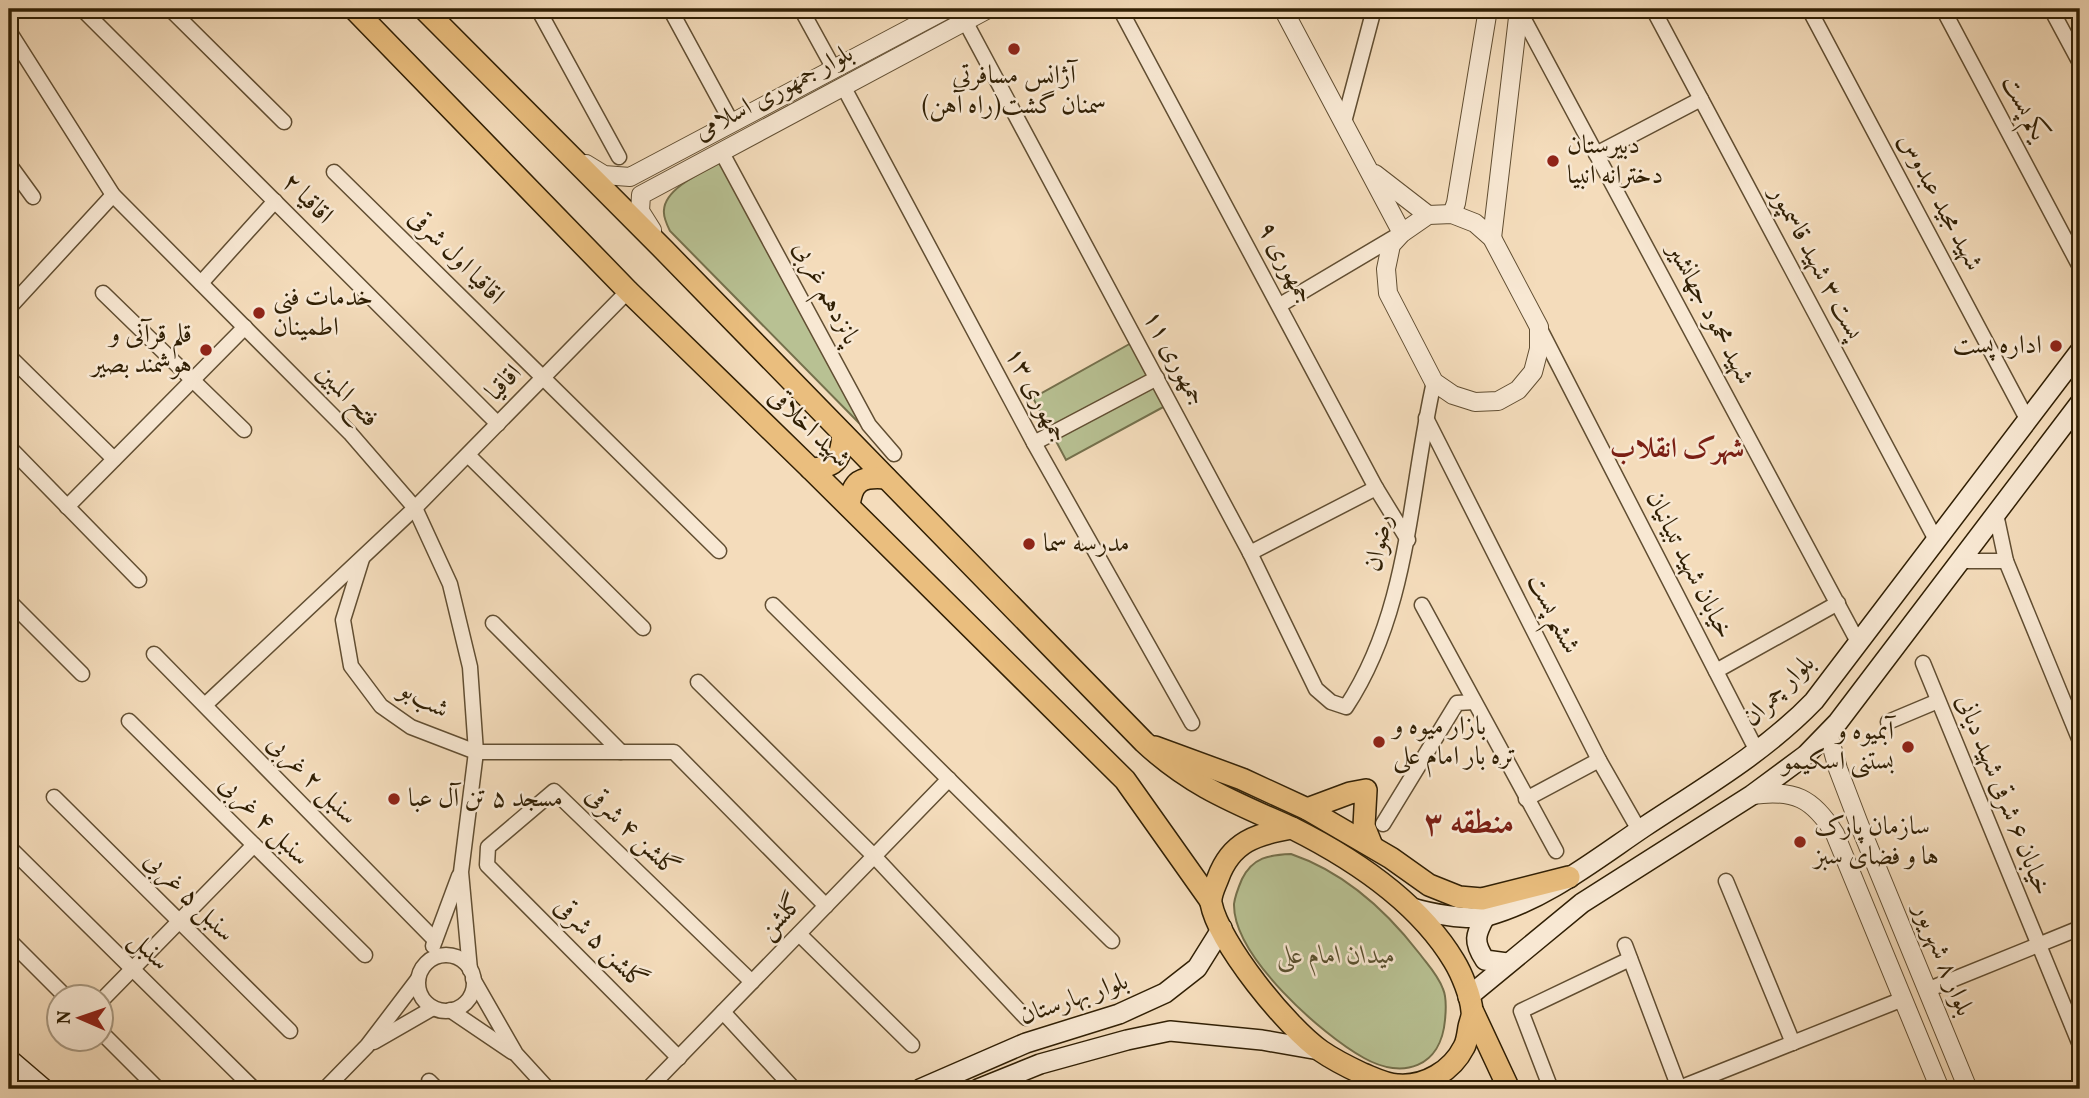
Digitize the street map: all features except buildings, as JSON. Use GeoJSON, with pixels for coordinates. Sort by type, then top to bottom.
{"type":"FeatureCollection","features":[{"type":"Feature","properties":{"kind":"main road","name":"شهید اخلاقی"},"geometry":{"type":"LineString","coordinates":[[354,9],[628,291],[811,468],[1125,780],[1210,900]]}},
{"type":"Feature","properties":{"kind":"main road","name":"شهید اخلاقی"},"geometry":{"type":"LineString","coordinates":[[424,9],[665,251],[1143,742],[1170,766],[1206,790],[1292,828]]}},
{"type":"Feature","properties":{"kind":"main road","name":"بلوار چمران"},"geometry":{"type":"LineString","coordinates":[[1408,906],[1431,914],[1485,917],[1528,901],[1639,831],[1785,731],[1858,642],[2080,351]]}},
{"type":"Feature","properties":{"kind":"main road"},"geometry":{"type":"LineString","coordinates":[[1509,1089],[1470,1005],[1456,964],[1437,935],[1377,878],[1292,828],[1265,832],[1241,844],[1223,863],[1210,900],[1236,955],[1263,992],[1319,1050],[1345,1066],[1379,1084],[1425,1082],[1448,1068],[1465,1046],[1470,1005],[1507,963],[1582,903],[1752,795],[1806,755],[1828,733],[2080,402]]}},
{"type":"Feature","properties":{"kind":"main road"},"geometry":{"type":"LineString","coordinates":[[811,468],[824,468],[835,463],[842,451],[843,434]]}},
{"type":"Feature","properties":{"kind":"main road"},"geometry":{"type":"LineString","coordinates":[[849,506],[851,490],[859,481],[870,477],[886,478]]}},
{"type":"Feature","properties":{"kind":"main road"},"geometry":{"type":"LineString","coordinates":[[1143,742],[1242,779],[1307,809],[1372,846],[1429,885],[1459,897],[1482,899],[1569,877]]}},
{"type":"Feature","properties":{"kind":"main road"},"geometry":{"type":"LineString","coordinates":[[1307,809],[1366,790],[1364,826],[1372,846]]}},
{"type":"Feature","properties":{"kind":"main road"},"geometry":{"type":"LineString","coordinates":[[1485,917],[1477,932],[1477,947],[1485,960],[1507,963]]}},
{"type":"Feature","properties":{"kind":"main road","name":"بلوار بهارستان"},"geometry":{"type":"LineString","coordinates":[[920,1089],[1026,1043],[1119,1014],[1165,993],[1197,968],[1222,928]]}},
{"type":"Feature","properties":{"kind":"main road","name":"بلوار بهارستان"},"geometry":{"type":"LineString","coordinates":[[978,1089],[1040,1064],[1170,1031],[1262,1040],[1319,1050]]}},
{"type":"Feature","properties":{"kind":"main road"},"geometry":{"type":"LineString","coordinates":[[9,1059],[44,1089]]}},
{"type":"Feature","properties":{"kind":"street","name":"اقاقیا ۲"},"geometry":{"type":"LineString","coordinates":[[82,9],[498,424]]}},
{"type":"Feature","properties":{"kind":"street"},"geometry":{"type":"LineString","coordinates":[[170,9],[284,122]]}},
{"type":"Feature","properties":{"kind":"street"},"geometry":{"type":"LineString","coordinates":[[538,9],[619,157]]}},
{"type":"Feature","properties":{"kind":"street"},"geometry":{"type":"LineString","coordinates":[[670,9],[732,123]]}},
{"type":"Feature","properties":{"kind":"street"},"geometry":{"type":"LineString","coordinates":[[801,9],[834,69]]}},
{"type":"Feature","properties":{"kind":"street","name":"بلوار جمهوری اسلامی"},"geometry":{"type":"LineString","coordinates":[[631,177],[947,9]]}},
{"type":"Feature","properties":{"kind":"street","name":"بلوار جمهوری اسلامی"},"geometry":{"type":"LineString","coordinates":[[641,195],[988,9]]}},
{"type":"Feature","properties":{"kind":"street","name":"جمهوری ۹"},"geometry":{"type":"LineString","coordinates":[[1120,9],[1377,488],[1408,540]]}},
{"type":"Feature","properties":{"kind":"street"},"geometry":{"type":"LineString","coordinates":[[1283,9],[1402,233]]}},
{"type":"Feature","properties":{"kind":"street"},"geometry":{"type":"LineString","coordinates":[[1344,122],[1374,9]]}},
{"type":"Feature","properties":{"kind":"street"},"geometry":{"type":"LineString","coordinates":[[1452,214],[1488,9]]}},
{"type":"Feature","properties":{"kind":"street"},"geometry":{"type":"LineString","coordinates":[[1492,238],[1519,9]]}},
{"type":"Feature","properties":{"kind":"street","name":"شهید محمود جهانشیر"},"geometry":{"type":"LineString","coordinates":[[1519,9],[1858,642]]}},
{"type":"Feature","properties":{"kind":"street","name":"پست ۳ شهید قاسمپور"},"geometry":{"type":"LineString","coordinates":[[1653,9],[1936,540]]}},
{"type":"Feature","properties":{"kind":"street","name":"شهید مجید عبدوس"},"geometry":{"type":"LineString","coordinates":[[1809,9],[2027,419]]}},
{"type":"Feature","properties":{"kind":"street","name":"یکم پست"},"geometry":{"type":"LineString","coordinates":[[1943,9],[2080,267]]}},
{"type":"Feature","properties":{"kind":"street"},"geometry":{"type":"LineString","coordinates":[[2051,9],[2080,63]]}},
{"type":"Feature","properties":{"kind":"street","name":"جمهوری ۱۱"},"geometry":{"type":"LineString","coordinates":[[965,21],[1250,553],[1316,690],[1331,702],[1346,707]]}},
{"type":"Feature","properties":{"kind":"street","name":"فتح المبین"},"geometry":{"type":"LineString","coordinates":[[9,31],[113,195],[350,433],[415,509],[450,584],[470,667],[476,752],[461,872]]}},
{"type":"Feature","properties":{"kind":"street","name":"جمهوری ۱۳"},"geometry":{"type":"LineString","coordinates":[[843,86],[1034,443],[1192,723]]}},
{"type":"Feature","properties":{"kind":"street"},"geometry":{"type":"LineString","coordinates":[[1596,154],[1701,99]]}},
{"type":"Feature","properties":{"kind":"street","name":"پانزدهم غربی"},"geometry":{"type":"LineString","coordinates":[[721,151],[869,425],[894,454]]}},
{"type":"Feature","properties":{"kind":"street"},"geometry":{"type":"LineString","coordinates":[[567,152],[604,175],[631,177],[628,181],[629,189],[632,193],[641,195],[640,211],[665,251]]}},
{"type":"Feature","properties":{"kind":"street"},"geometry":{"type":"LineString","coordinates":[[9,164],[33,197]]}},
{"type":"Feature","properties":{"kind":"street"},"geometry":{"type":"LineString","coordinates":[[1370,170],[1428,215]]}},
{"type":"Feature","properties":{"kind":"street","name":"اقاقیا اول شرقی"},"geometry":{"type":"LineString","coordinates":[[334,172],[719,551]]}},
{"type":"Feature","properties":{"kind":"street"},"geometry":{"type":"LineString","coordinates":[[9,308],[113,195]]}},
{"type":"Feature","properties":{"kind":"street"},"geometry":{"type":"LineString","coordinates":[[201,283],[275,201]]}},
{"type":"Feature","properties":{"kind":"street"},"geometry":{"type":"LineString","coordinates":[[1280,305],[1428,215],[1452,214],[1475,223],[1492,238],[1539,327],[1539,349],[1533,372],[1518,390],[1498,401],[1475,402],[1453,395],[1434,382],[1388,293],[1386,270],[1391,246],[1402,233]]}},
{"type":"Feature","properties":{"kind":"street","name":"اقاقیا"},"geometry":{"type":"LineString","coordinates":[[205,705],[415,509],[628,291]]}},
{"type":"Feature","properties":{"kind":"street"},"geometry":{"type":"LineString","coordinates":[[103,293],[244,430]]}},
{"type":"Feature","properties":{"kind":"street"},"geometry":{"type":"LineString","coordinates":[[67,507],[245,327]]}},
{"type":"Feature","properties":{"kind":"street","name":"خیابان شهید تبیانیان"},"geometry":{"type":"LineString","coordinates":[[1539,327],[1757,751]]}},
{"type":"Feature","properties":{"kind":"street"},"geometry":{"type":"LineString","coordinates":[[9,356],[114,459]]}},
{"type":"Feature","properties":{"kind":"street"},"geometry":{"type":"LineString","coordinates":[[1034,443],[1157,378]]}},
{"type":"Feature","properties":{"kind":"street","name":"رضوان"},"geometry":{"type":"LineString","coordinates":[[1346,707],[1362,683],[1390,613],[1408,540],[1434,382]]}},
{"type":"Feature","properties":{"kind":"street","name":"ششم پست"},"geometry":{"type":"LineString","coordinates":[[1426,418],[1599,760],[1639,831]]}},
{"type":"Feature","properties":{"kind":"street"},"geometry":{"type":"LineString","coordinates":[[9,447],[139,580]]}},
{"type":"Feature","properties":{"kind":"street"},"geometry":{"type":"LineString","coordinates":[[468,455],[643,628]]}},
{"type":"Feature","properties":{"kind":"street"},"geometry":{"type":"LineString","coordinates":[[1250,553],[1377,488]]}},
{"type":"Feature","properties":{"kind":"street"},"geometry":{"type":"LineString","coordinates":[[1996,514],[2006,561],[2080,741]]}},
{"type":"Feature","properties":{"kind":"street","name":"شب‌بو"},"geometry":{"type":"LineString","coordinates":[[362,559],[343,620],[351,666],[381,706],[411,727],[476,752]]}},
{"type":"Feature","properties":{"kind":"street"},"geometry":{"type":"LineString","coordinates":[[1960,561],[2006,561]]}},
{"type":"Feature","properties":{"kind":"street"},"geometry":{"type":"LineString","coordinates":[[9,601],[82,674]]}},
{"type":"Feature","properties":{"kind":"street"},"geometry":{"type":"LineString","coordinates":[[1716,671],[1838,603]]}},
{"type":"Feature","properties":{"kind":"street"},"geometry":{"type":"LineString","coordinates":[[773,605],[1112,941]]}},
{"type":"Feature","properties":{"kind":"street"},"geometry":{"type":"LineString","coordinates":[[1422,605],[1556,851]]}},
{"type":"Feature","properties":{"kind":"street"},"geometry":{"type":"LineString","coordinates":[[493,623],[621,752]]}},
{"type":"Feature","properties":{"kind":"street","name":"سنبل ۲ غربی"},"geometry":{"type":"LineString","coordinates":[[154,654],[435,940]]}},
{"type":"Feature","properties":{"kind":"street","name":"خیابان ۶ شرقی شهید دیانی"},"geometry":{"type":"LineString","coordinates":[[1923,663],[2080,1045]]}},
{"type":"Feature","properties":{"kind":"street"},"geometry":{"type":"LineString","coordinates":[[698,682],[874,856],[1026,1018]]}},
{"type":"Feature","properties":{"kind":"street"},"geometry":{"type":"LineString","coordinates":[[1888,722],[1938,701]]}},
{"type":"Feature","properties":{"kind":"street"},"geometry":{"type":"LineString","coordinates":[[1382,824],[1457,704],[1474,702]]}},
{"type":"Feature","properties":{"kind":"street","name":"سنبل ۴ غربی"},"geometry":{"type":"LineString","coordinates":[[129,721],[365,955]]}},
{"type":"Feature","properties":{"kind":"street","name":"بلوار ۸ شهریور"},"geometry":{"type":"LineString","coordinates":[[1828,733],[1838,769],[1968,1089]]}},
{"type":"Feature","properties":{"kind":"street"},"geometry":{"type":"LineString","coordinates":[[476,752],[674,752],[826,906]]}},
{"type":"Feature","properties":{"kind":"street"},"geometry":{"type":"LineString","coordinates":[[1526,799],[1599,760]]}},
{"type":"Feature","properties":{"kind":"street","name":"گلشن"},"geometry":{"type":"LineString","coordinates":[[649,1089],[949,779]]}},
{"type":"Feature","properties":{"kind":"street","name":"گلشن ۴ شرقی"},"geometry":{"type":"LineString","coordinates":[[487,865],[488,847],[554,791],[752,982]]}},
{"type":"Feature","properties":{"kind":"street","name":"بلوار ۸ شهریور"},"geometry":{"type":"LineString","coordinates":[[1752,795],[1777,791],[1801,797],[1822,813],[1835,834],[1940,1089]]}},
{"type":"Feature","properties":{"kind":"street","name":"سنبل ۵ غربی"},"geometry":{"type":"LineString","coordinates":[[54,797],[290,1031]]}},
{"type":"Feature","properties":{"kind":"street"},"geometry":{"type":"LineString","coordinates":[[116,986],[254,845]]}},
{"type":"Feature","properties":{"kind":"street","name":"سنبل"},"geometry":{"type":"LineString","coordinates":[[9,847],[254,1089]]}},
{"type":"Feature","properties":{"kind":"street","name":"گلشن ۵ شرقی"},"geometry":{"type":"LineString","coordinates":[[487,865],[679,1058]]}},
{"type":"Feature","properties":{"kind":"street"},"geometry":{"type":"LineString","coordinates":[[335,1086],[418,979],[461,872]]}},
{"type":"Feature","properties":{"kind":"street"},"geometry":{"type":"LineString","coordinates":[[450,1010],[466,1003],[473,987],[461,872]]}},
{"type":"Feature","properties":{"kind":"street"},"geometry":{"type":"LineString","coordinates":[[1726,881],[1793,1043]]}},
{"type":"Feature","properties":{"kind":"street"},"geometry":{"type":"LineString","coordinates":[[1870,920],[1895,910]]}},
{"type":"Feature","properties":{"kind":"street"},"geometry":{"type":"LineString","coordinates":[[1927,990],[2080,928]]}},
{"type":"Feature","properties":{"kind":"street"},"geometry":{"type":"LineString","coordinates":[[799,934],[912,1045]]}},
{"type":"Feature","properties":{"kind":"street"},"geometry":{"type":"LineString","coordinates":[[9,940],[51,982]]}},
{"type":"Feature","properties":{"kind":"street"},"geometry":{"type":"LineString","coordinates":[[1551,1089],[1521,1011],[1627,952],[1678,1089],[1903,999]]}},
{"type":"Feature","properties":{"kind":"street"},"geometry":{"type":"LineString","coordinates":[[426,963],[433,958],[458,958],[472,974],[516,1054],[548,1089]]}},
{"type":"Feature","properties":{"kind":"street"},"geometry":{"type":"LineString","coordinates":[[418,979],[421,996],[433,1008]]}},
{"type":"Feature","properties":{"kind":"street"},"geometry":{"type":"LineString","coordinates":[[367,1046],[433,1008],[450,1010],[516,1054]]}},
{"type":"Feature","properties":{"kind":"street"},"geometry":{"type":"LineString","coordinates":[[723,1012],[794,1089]]}},
{"type":"Feature","properties":{"kind":"street"},"geometry":{"type":"LineString","coordinates":[[116,1047],[158,1089]]}},
{"type":"Feature","properties":{"kind":"green space"},"geometry":{"type":"Polygon","coordinates":[[[726,159],[861,425],[670,231],[664,213],[671,194],[688,180],[726,159]]]}},
{"type":"Feature","properties":{"kind":"green space"},"geometry":{"type":"Polygon","coordinates":[[[1133,342],[1167,405],[1066,460],[1033,398],[1133,342]]]}},
{"type":"Feature","properties":{"kind":"green space","name":"میدان امام علی"},"geometry":{"type":"Polygon","coordinates":[[[1291,854],[1329,871],[1378,907],[1436,975],[1446,1004],[1442,1036],[1436,1049],[1418,1065],[1393,1068],[1379,1065],[1346,1047],[1283,992],[1248,947],[1238,925],[1234,904],[1242,879],[1251,866],[1262,859],[1291,854]]]}},
{"type":"Feature","properties":{"kind":"place","name":"آژانس مسافرتی سمنان گشت(راه آهن)"},"geometry":{"type":"Point","coordinates":[1014,49]}},
{"type":"Feature","properties":{"kind":"place","name":"دبیرستان دخترانه انبیا"},"geometry":{"type":"Point","coordinates":[1553,161]}},
{"type":"Feature","properties":{"kind":"place","name":"خدمات فنی اطمینان"},"geometry":{"type":"Point","coordinates":[259,313]}},
{"type":"Feature","properties":{"kind":"place","name":"اداره پست"},"geometry":{"type":"Point","coordinates":[2056,346]}},
{"type":"Feature","properties":{"kind":"place","name":"قلم قرآنی و هوشمند بصیر"},"geometry":{"type":"Point","coordinates":[206,350]}},
{"type":"Feature","properties":{"kind":"place","name":"مدرسه سما"},"geometry":{"type":"Point","coordinates":[1029,544]}},
{"type":"Feature","properties":{"kind":"place","name":"بازار میوه و تره بار امام علی"},"geometry":{"type":"Point","coordinates":[1379,742]}},
{"type":"Feature","properties":{"kind":"place","name":"آبمیوه و بستنی اسکیمو"},"geometry":{"type":"Point","coordinates":[1908,747]}},
{"type":"Feature","properties":{"kind":"place","name":"مسجد ۵ تن آل عبا"},"geometry":{"type":"Point","coordinates":[394,799]}},
{"type":"Feature","properties":{"kind":"place","name":"سازمان پارک ها و فضای سبز"},"geometry":{"type":"Point","coordinates":[1800,842]}},
{"type":"Feature","properties":{"kind":"district","name":"شهرک انقلاب"},"geometry":{"type":"Point","coordinates":[1677,449]}},
{"type":"Feature","properties":{"kind":"district","name":"منطقه ۳"},"geometry":{"type":"Point","coordinates":[1469,825]}}]}
